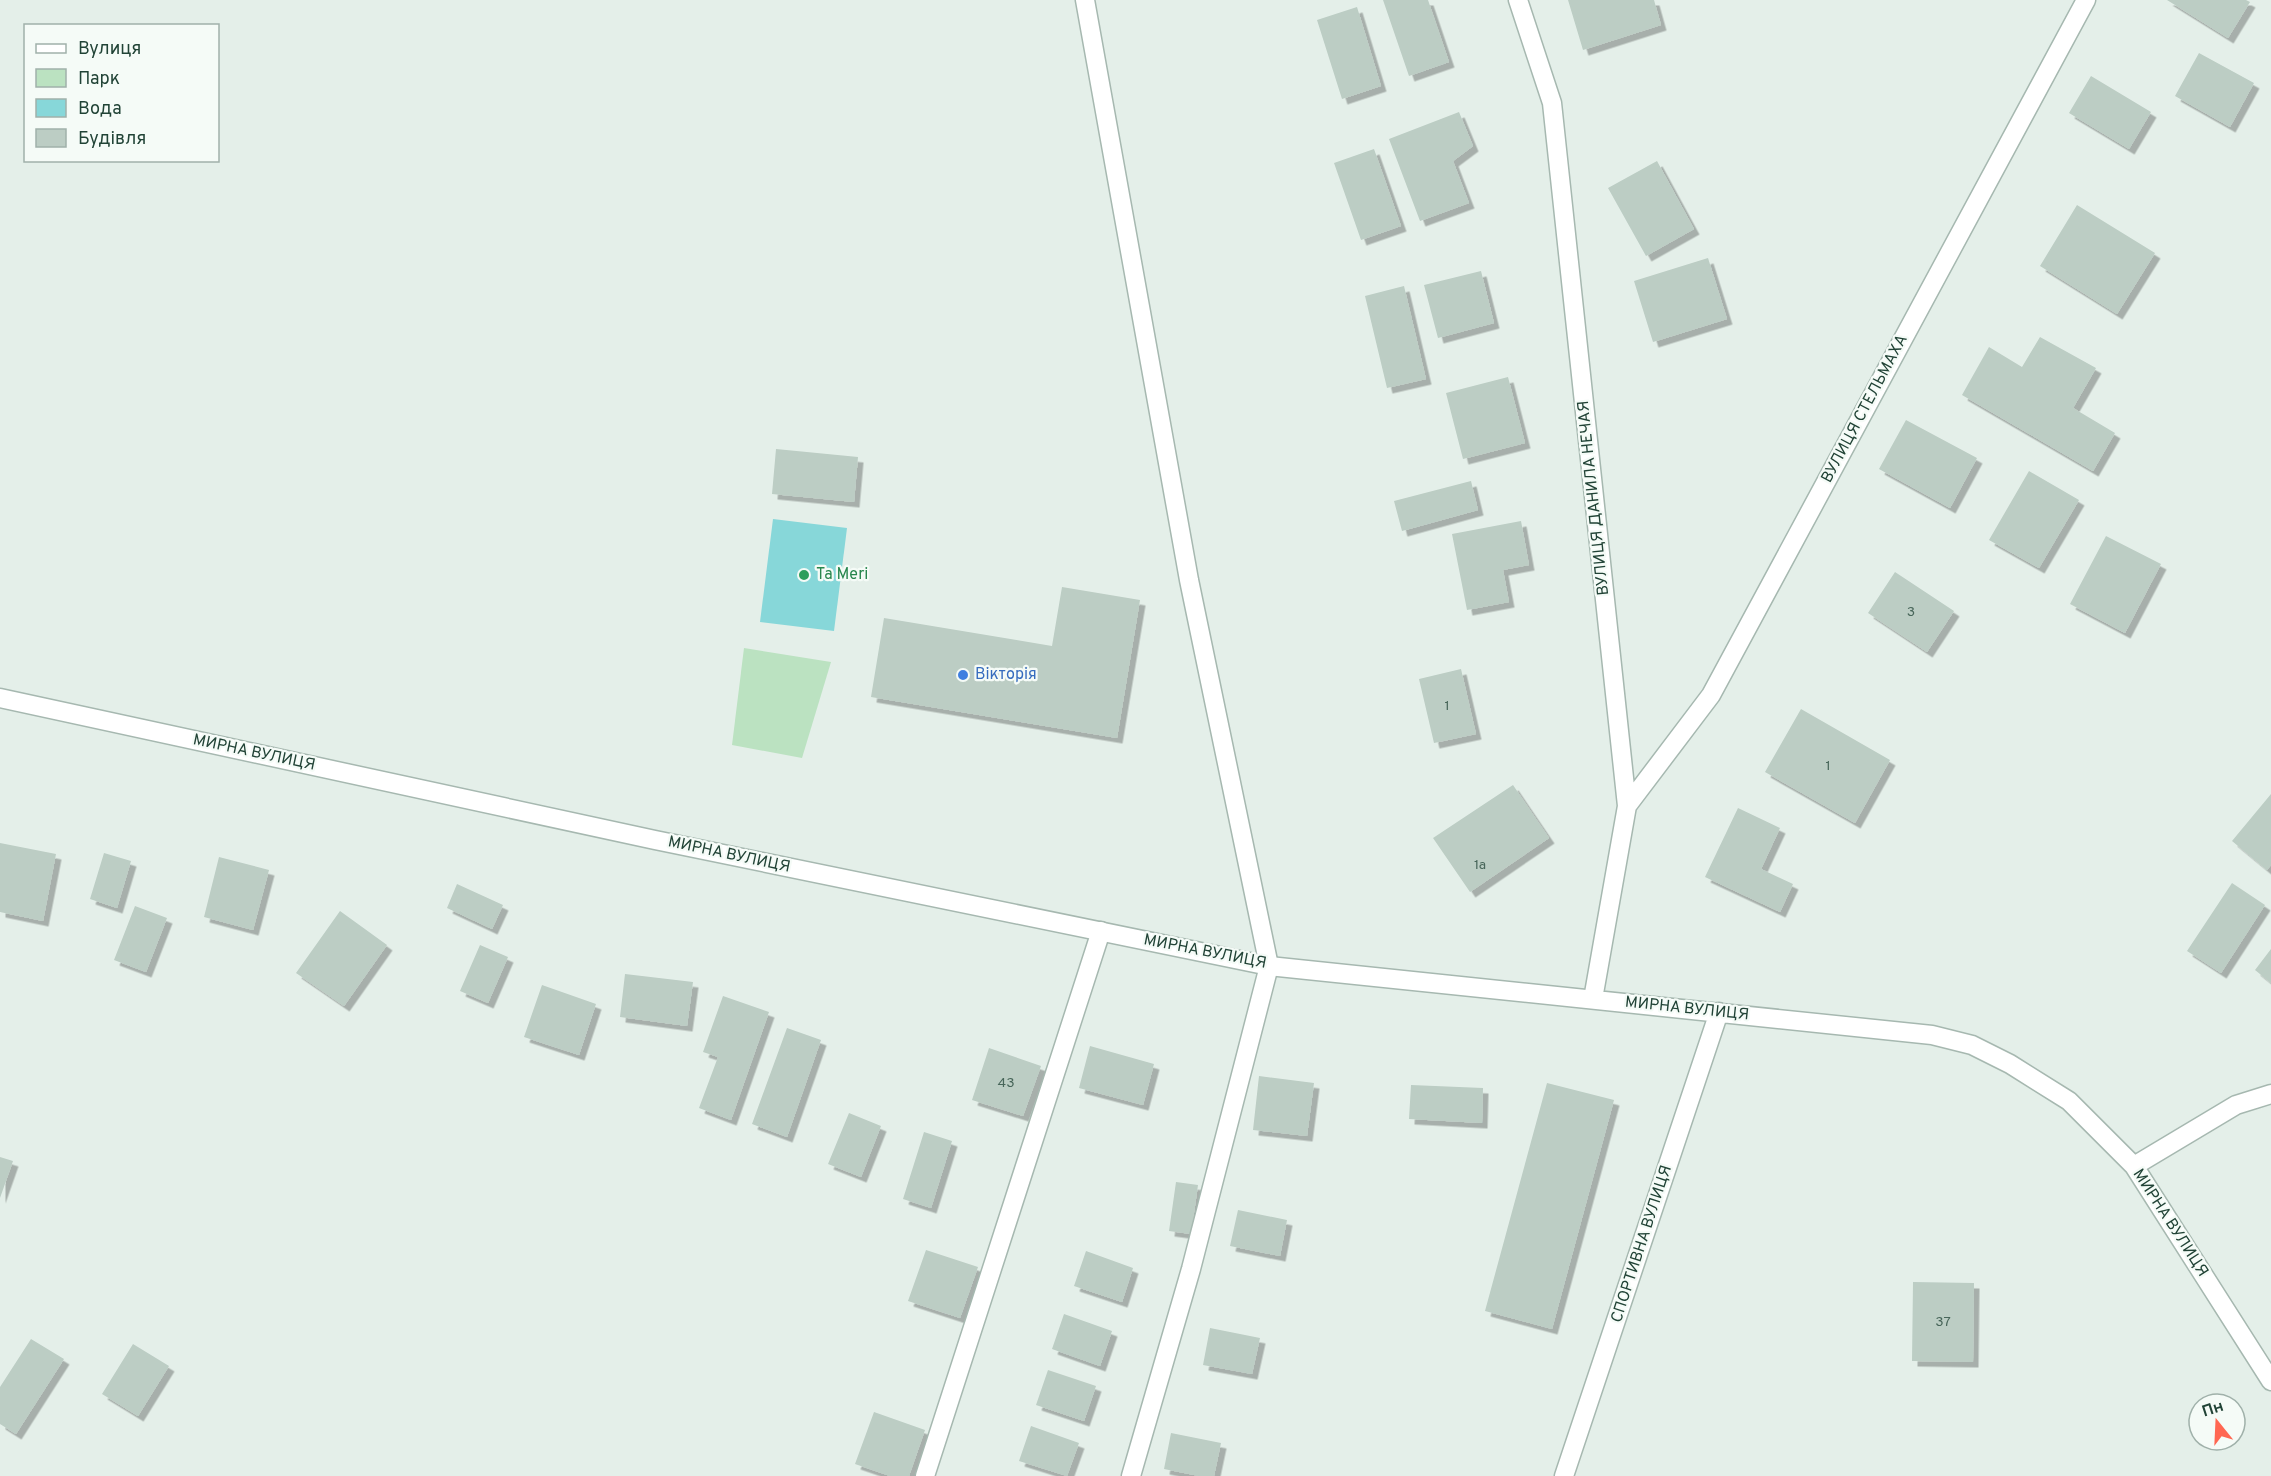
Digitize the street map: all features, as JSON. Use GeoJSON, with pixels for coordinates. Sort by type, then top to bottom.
{"type":"FeatureCollection","features":[{"type":"Feature","properties":{"kind":"street"},"geometry":{"type":"LineString","coordinates":[[1085,0],[1189,580],[1269,966],[1191,1269],[1131,1476]]}},
{"type":"Feature","properties":{"kind":"street","name":"ВУЛИЦЯ ДАНИЛА НЕЧАЯ"},"geometry":{"type":"LineString","coordinates":[[1518,0],[1552,103],[1627,806],[1593,999]]}},
{"type":"Feature","properties":{"kind":"street","name":"ВУЛИЦЯ СТЕЛЬМАХА"},"geometry":{"type":"LineString","coordinates":[[1627,806],[1711,695],[2086,0]]}},
{"type":"Feature","properties":{"kind":"street","name":"МИРНА ВУЛИЦЯ"},"geometry":{"type":"LineString","coordinates":[[0,698],[655,840],[1269,966],[1932,1035],[1972,1045],[2010,1064],[2069,1101],[2134,1166],[2271,1381]]}},
{"type":"Feature","properties":{"kind":"street"},"geometry":{"type":"LineString","coordinates":[[925,1476],[1101,931]]}},
{"type":"Feature","properties":{"kind":"street","name":"СПОРТИВНА ВУЛИЦЯ"},"geometry":{"type":"LineString","coordinates":[[1564,1476],[1719,1012]]}},
{"type":"Feature","properties":{"kind":"street"},"geometry":{"type":"LineString","coordinates":[[2134,1166],[2236,1105],[2271,1094]]}},
{"type":"Feature","properties":{"kind":"green space"},"geometry":{"type":"Polygon","coordinates":[[[744,648],[831,662],[802,758],[732,745],[744,648]]]}},
{"type":"Feature","properties":{"kind":"water","name":"Ta Meri"},"geometry":{"type":"Polygon","coordinates":[[[773,519],[847,528],[834,631],[760,622],[773,519]]]}},
{"type":"Feature","properties":{"kind":"building"},"geometry":{"type":"Polygon","coordinates":[[[1383,0],[1428,0],[1449,62],[1409,76],[1383,0]]]}},
{"type":"Feature","properties":{"kind":"building"},"geometry":{"type":"Polygon","coordinates":[[[1568,0],[1654,0],[1661,25],[1583,50],[1568,0]]]}},
{"type":"Feature","properties":{"kind":"building"},"geometry":{"type":"Polygon","coordinates":[[[2167,0],[2246,0],[2250,2],[2228,38],[2167,0]]]}},
{"type":"Feature","properties":{"kind":"building"},"geometry":{"type":"Polygon","coordinates":[[[1357,7],[1381,86],[1342,99],[1317,20],[1357,7]]]}},
{"type":"Feature","properties":{"kind":"building"},"geometry":{"type":"Polygon","coordinates":[[[2199,53],[2254,83],[2230,127],[2175,96],[2199,53]]]}},
{"type":"Feature","properties":{"kind":"building"},"geometry":{"type":"Polygon","coordinates":[[[2091,76],[2151,112],[2129,149],[2069,113],[2091,76]]]}},
{"type":"Feature","properties":{"kind":"building"},"geometry":{"type":"Polygon","coordinates":[[[1459,112],[1473,146],[1453,161],[1469,203],[1420,221],[1389,139],[1459,112]]]}},
{"type":"Feature","properties":{"kind":"building"},"geometry":{"type":"Polygon","coordinates":[[[1374,149],[1401,226],[1361,240],[1334,163],[1374,149]]]}},
{"type":"Feature","properties":{"kind":"building"},"geometry":{"type":"Polygon","coordinates":[[[1657,161],[1694,229],[1646,256],[1608,188],[1657,161]]]}},
{"type":"Feature","properties":{"kind":"building"},"geometry":{"type":"Polygon","coordinates":[[[2077,205],[2155,253],[2117,314],[2040,266],[2077,205]]]}},
{"type":"Feature","properties":{"kind":"building"},"geometry":{"type":"Polygon","coordinates":[[[1708,258],[1727,319],[1653,342],[1634,281],[1708,258]]]}},
{"type":"Feature","properties":{"kind":"building"},"geometry":{"type":"Polygon","coordinates":[[[1481,271],[1494,323],[1438,338],[1424,285],[1481,271]]]}},
{"type":"Feature","properties":{"kind":"building"},"geometry":{"type":"Polygon","coordinates":[[[1404,286],[1426,379],[1387,388],[1365,296],[1404,286]]]}},
{"type":"Feature","properties":{"kind":"building"},"geometry":{"type":"Polygon","coordinates":[[[2040,337],[2096,368],[2073,408],[2115,433],[2093,471],[1962,395],[1989,347],[2022,367],[2040,337]]]}},
{"type":"Feature","properties":{"kind":"building"},"geometry":{"type":"Polygon","coordinates":[[[1508,377],[1525,443],[1463,459],[1446,393],[1508,377]]]}},
{"type":"Feature","properties":{"kind":"building"},"geometry":{"type":"Polygon","coordinates":[[[1906,420],[1977,458],[1950,508],[1879,469],[1906,420]]]}},
{"type":"Feature","properties":{"kind":"building"},"geometry":{"type":"Polygon","coordinates":[[[776,449],[858,457],[854,502],[772,494],[776,449]]]}},
{"type":"Feature","properties":{"kind":"building"},"geometry":{"type":"Polygon","coordinates":[[[2029,471],[2079,500],[2039,568],[1989,540],[2029,471]]]}},
{"type":"Feature","properties":{"kind":"building"},"geometry":{"type":"Polygon","coordinates":[[[1471,481],[1478,510],[1402,531],[1394,501],[1471,481]]]}},
{"type":"Feature","properties":{"kind":"building"},"geometry":{"type":"Polygon","coordinates":[[[1521,521],[1529,565],[1503,570],[1509,602],[1467,610],[1452,534],[1521,521]]]}},
{"type":"Feature","properties":{"kind":"building"},"geometry":{"type":"Polygon","coordinates":[[[2106,536],[2161,564],[2125,633],[2070,604],[2106,536]]]}},
{"type":"Feature","properties":{"kind":"building"},"geometry":{"type":"Polygon","coordinates":[[[1895,572],[1954,611],[1927,652],[1868,613],[1895,572]]]}},
{"type":"Feature","properties":{"kind":"building"},"geometry":{"type":"Polygon","coordinates":[[[1062,587],[1140,600],[1117,738],[871,697],[884,618],[1052,646],[1062,587]]]}},
{"type":"Feature","properties":{"kind":"building"},"geometry":{"type":"Polygon","coordinates":[[[1461,669],[1476,734],[1434,743],[1419,679],[1461,669]]]}},
{"type":"Feature","properties":{"kind":"building"},"geometry":{"type":"Polygon","coordinates":[[[1801,709],[1890,760],[1855,823],[1765,772],[1801,709]]]}},
{"type":"Feature","properties":{"kind":"building"},"geometry":{"type":"Polygon","coordinates":[[[1513,785],[1549,838],[1470,892],[1433,838],[1513,785]]]}},
{"type":"Feature","properties":{"kind":"building"},"geometry":{"type":"Polygon","coordinates":[[[2271,794],[2271,865],[2267,870],[2232,841],[2271,794]]]}},
{"type":"Feature","properties":{"kind":"building"},"geometry":{"type":"Polygon","coordinates":[[[1738,808],[1780,828],[1761,869],[1793,884],[1780,912],[1705,877],[1738,808]]]}},
{"type":"Feature","properties":{"kind":"building"},"geometry":{"type":"Polygon","coordinates":[[[0,843],[56,854],[43,921],[0,912],[0,843]]]}},
{"type":"Feature","properties":{"kind":"building"},"geometry":{"type":"Polygon","coordinates":[[[104,853],[131,861],[117,908],[90,899],[104,853]]]}},
{"type":"Feature","properties":{"kind":"building"},"geometry":{"type":"Polygon","coordinates":[[[219,857],[269,870],[253,930],[204,917],[219,857]]]}},
{"type":"Feature","properties":{"kind":"building"},"geometry":{"type":"Polygon","coordinates":[[[2232,883],[2265,905],[2221,973],[2187,951],[2232,883]]]}},
{"type":"Feature","properties":{"kind":"building"},"geometry":{"type":"Polygon","coordinates":[[[457,884],[503,905],[492,929],[447,908],[457,884]]]}},
{"type":"Feature","properties":{"kind":"building"},"geometry":{"type":"Polygon","coordinates":[[[135,906],[167,918],[146,972],[114,960],[135,906]]]}},
{"type":"Feature","properties":{"kind":"building"},"geometry":{"type":"Polygon","coordinates":[[[340,911],[387,945],[344,1006],[296,973],[340,911]]]}},
{"type":"Feature","properties":{"kind":"building"},"geometry":{"type":"Polygon","coordinates":[[[480,945],[508,957],[488,1003],[460,991],[480,945]]]}},
{"type":"Feature","properties":{"kind":"building"},"geometry":{"type":"Polygon","coordinates":[[[2271,949],[2271,983],[2255,970],[2271,949]]]}},
{"type":"Feature","properties":{"kind":"building"},"geometry":{"type":"Polygon","coordinates":[[[625,974],[693,982],[687,1026],[620,1017],[625,974]]]}},
{"type":"Feature","properties":{"kind":"building"},"geometry":{"type":"Polygon","coordinates":[[[542,985],[596,1004],[579,1055],[524,1037],[542,985]]]}},
{"type":"Feature","properties":{"kind":"building"},"geometry":{"type":"Polygon","coordinates":[[[723,996],[769,1012],[731,1120],[699,1108],[718,1057],[703,1052],[723,996]]]}},
{"type":"Feature","properties":{"kind":"building"},"geometry":{"type":"Polygon","coordinates":[[[787,1028],[821,1040],[787,1137],[752,1124],[787,1028]]]}},
{"type":"Feature","properties":{"kind":"building"},"geometry":{"type":"Polygon","coordinates":[[[1090,1046],[1154,1064],[1143,1105],[1079,1088],[1090,1046]]]}},
{"type":"Feature","properties":{"kind":"building"},"geometry":{"type":"Polygon","coordinates":[[[989,1048],[1041,1066],[1023,1116],[972,1100],[989,1048]]]}},
{"type":"Feature","properties":{"kind":"building"},"geometry":{"type":"Polygon","coordinates":[[[1259,1076],[1314,1083],[1307,1136],[1253,1130],[1259,1076]]]}},
{"type":"Feature","properties":{"kind":"building"},"geometry":{"type":"Polygon","coordinates":[[[1547,1083],[1614,1100],[1552,1329],[1485,1311],[1547,1083]]]}},
{"type":"Feature","properties":{"kind":"building"},"geometry":{"type":"Polygon","coordinates":[[[1411,1085],[1483,1088],[1482,1123],[1409,1119],[1411,1085]]]}},
{"type":"Feature","properties":{"kind":"building"},"geometry":{"type":"Polygon","coordinates":[[[849,1113],[881,1126],[861,1177],[828,1164],[849,1113]]]}},
{"type":"Feature","properties":{"kind":"building"},"geometry":{"type":"Polygon","coordinates":[[[924,1132],[952,1141],[931,1208],[903,1199],[924,1132]]]}},
{"type":"Feature","properties":{"kind":"building"},"geometry":{"type":"Polygon","coordinates":[[[0,1157],[13,1161],[0,1198],[0,1157]]]}},
{"type":"Feature","properties":{"kind":"building"},"geometry":{"type":"Polygon","coordinates":[[[1176,1182],[1198,1185],[1191,1234],[1169,1231],[1176,1182]]]}},
{"type":"Feature","properties":{"kind":"building"},"geometry":{"type":"Polygon","coordinates":[[[1238,1210],[1287,1220],[1280,1256],[1230,1246],[1238,1210]]]}},
{"type":"Feature","properties":{"kind":"building"},"geometry":{"type":"Polygon","coordinates":[[[926,1250],[978,1267],[960,1318],[908,1301],[926,1250]]]}},
{"type":"Feature","properties":{"kind":"building"},"geometry":{"type":"Polygon","coordinates":[[[1086,1251],[1133,1268],[1122,1302],[1074,1286],[1086,1251]]]}},
{"type":"Feature","properties":{"kind":"building"},"geometry":{"type":"Polygon","coordinates":[[[1913,1282],[1974,1283],[1973,1362],[1912,1361],[1913,1282]]]}},
{"type":"Feature","properties":{"kind":"building"},"geometry":{"type":"Polygon","coordinates":[[[1064,1314],[1112,1331],[1100,1366],[1052,1349],[1064,1314]]]}},
{"type":"Feature","properties":{"kind":"building"},"geometry":{"type":"Polygon","coordinates":[[[1210,1328],[1260,1338],[1252,1374],[1203,1365],[1210,1328]]]}},
{"type":"Feature","properties":{"kind":"building"},"geometry":{"type":"Polygon","coordinates":[[[31,1339],[64,1359],[16,1434],[0,1424],[0,1387],[31,1339]]]}},
{"type":"Feature","properties":{"kind":"building"},"geometry":{"type":"Polygon","coordinates":[[[133,1344],[169,1366],[138,1416],[102,1394],[133,1344]]]}},
{"type":"Feature","properties":{"kind":"building"},"geometry":{"type":"Polygon","coordinates":[[[1048,1370],[1096,1386],[1084,1421],[1036,1405],[1048,1370]]]}},
{"type":"Feature","properties":{"kind":"building"},"geometry":{"type":"Polygon","coordinates":[[[874,1412],[925,1430],[909,1476],[890,1476],[855,1464],[874,1412]]]}},
{"type":"Feature","properties":{"kind":"building"},"geometry":{"type":"Polygon","coordinates":[[[1031,1426],[1079,1443],[1067,1476],[1019,1461],[1031,1426]]]}},
{"type":"Feature","properties":{"kind":"building"},"geometry":{"type":"Polygon","coordinates":[[[1171,1433],[1221,1443],[1214,1476],[1199,1476],[1164,1469],[1171,1433]]]}},
{"type":"Feature","properties":{"kind":"place","name":"Ta Meri"},"geometry":{"type":"Point","coordinates":[804,575]}},
{"type":"Feature","properties":{"kind":"place","name":"Вікторія"},"geometry":{"type":"Point","coordinates":[963,675]}}]}
